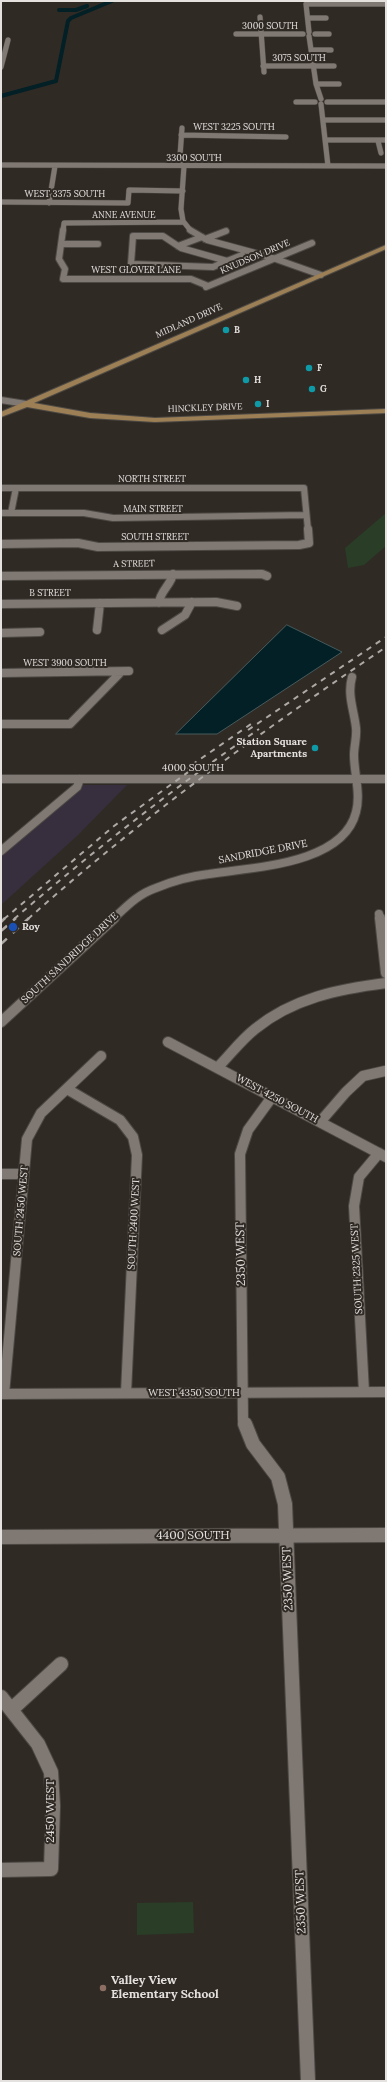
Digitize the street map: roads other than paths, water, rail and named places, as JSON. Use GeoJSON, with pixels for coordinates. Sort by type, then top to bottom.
{"type":"FeatureCollection","features":[{"type":"Feature","properties":{"kind":"main road","name":"MIDLAND DRIVE"},"geometry":{"type":"LineString","coordinates":[[1,415],[386,246]]}},
{"type":"Feature","properties":{"kind":"main road","name":"HINCKLEY DRIVE"},"geometry":{"type":"LineString","coordinates":[[26,404],[64,413],[117,419],[155,420],[386,412]]}},
{"type":"Feature","properties":{"kind":"main road"},"geometry":{"type":"LineString","coordinates":[[1,415],[30,412],[64,413]]}},
{"type":"Feature","properties":{"kind":"street"},"geometry":{"type":"LineString","coordinates":[[328,166],[324,120],[313,66],[306,4],[386,4]]}},
{"type":"Feature","properties":{"kind":"street"},"geometry":{"type":"LineString","coordinates":[[260,17],[264,72]]}},
{"type":"Feature","properties":{"kind":"street"},"geometry":{"type":"LineString","coordinates":[[308,18],[326,18]]}},
{"type":"Feature","properties":{"kind":"street","name":"3000 SOUTH"},"geometry":{"type":"LineString","coordinates":[[236,34],[309,34]]}},
{"type":"Feature","properties":{"kind":"street"},"geometry":{"type":"LineString","coordinates":[[309,34],[328,34]]}},
{"type":"Feature","properties":{"kind":"street"},"geometry":{"type":"LineString","coordinates":[[1,67],[8,40]]}},
{"type":"Feature","properties":{"kind":"street"},"geometry":{"type":"LineString","coordinates":[[311,50],[331,50]]}},
{"type":"Feature","properties":{"kind":"street","name":"3075 SOUTH"},"geometry":{"type":"LineString","coordinates":[[263,66],[334,66]]}},
{"type":"Feature","properties":{"kind":"street"},"geometry":{"type":"LineString","coordinates":[[316,84],[339,84]]}},
{"type":"Feature","properties":{"kind":"street"},"geometry":{"type":"LineString","coordinates":[[296,102],[386,102]]}},
{"type":"Feature","properties":{"kind":"street"},"geometry":{"type":"LineString","coordinates":[[324,120],[386,120]]}},
{"type":"Feature","properties":{"kind":"street"},"geometry":{"type":"LineString","coordinates":[[182,128],[180,156],[183,160],[184,166],[181,209],[183,222],[191,231],[204,238],[274,258],[321,275]]}},
{"type":"Feature","properties":{"kind":"street","name":"WEST 3225 SOUTH"},"geometry":{"type":"LineString","coordinates":[[181,135],[286,137]]}},
{"type":"Feature","properties":{"kind":"street"},"geometry":{"type":"LineString","coordinates":[[326,140],[386,140]]}},
{"type":"Feature","properties":{"kind":"street"},"geometry":{"type":"LineString","coordinates":[[378,141],[381,153]]}},
{"type":"Feature","properties":{"kind":"street","name":"3300 SOUTH"},"geometry":{"type":"LineString","coordinates":[[1,165],[386,166]]}},
{"type":"Feature","properties":{"kind":"street"},"geometry":{"type":"LineString","coordinates":[[48,202],[55,166]]}},
{"type":"Feature","properties":{"kind":"street","name":"WEST 3375 SOUTH"},"geometry":{"type":"LineString","coordinates":[[1,202],[128,203],[130,190],[183,191]]}},
{"type":"Feature","properties":{"kind":"street","name":"ANNE AVENUE"},"geometry":{"type":"LineString","coordinates":[[62,244],[64,223],[183,222]]}},
{"type":"Feature","properties":{"kind":"street"},"geometry":{"type":"LineString","coordinates":[[180,247],[226,231]]}},
{"type":"Feature","properties":{"kind":"street"},"geometry":{"type":"LineString","coordinates":[[220,270],[213,267],[190,265],[133,265],[130,262],[133,236],[163,236],[180,247],[227,261]]}},
{"type":"Feature","properties":{"kind":"street","name":"KNUDSON DRIVE"},"geometry":{"type":"LineString","coordinates":[[207,287],[312,243]]}},
{"type":"Feature","properties":{"kind":"street"},"geometry":{"type":"LineString","coordinates":[[62,244],[98,244]]}},
{"type":"Feature","properties":{"kind":"street","name":"WEST GLOVER LANE"},"geometry":{"type":"LineString","coordinates":[[62,244],[59,259],[65,269],[63,279],[191,279],[207,287]]}},
{"type":"Feature","properties":{"kind":"street"},"geometry":{"type":"LineString","coordinates":[[213,267],[242,255]]}},
{"type":"Feature","properties":{"kind":"street"},"geometry":{"type":"LineString","coordinates":[[226,273],[233,276]]}},
{"type":"Feature","properties":{"kind":"street"},"geometry":{"type":"LineString","coordinates":[[1,400],[26,404]]}},
{"type":"Feature","properties":{"kind":"street","name":"NORTH STREET"},"geometry":{"type":"LineString","coordinates":[[1,488],[304,488],[306,515]]}},
{"type":"Feature","properties":{"kind":"street"},"geometry":{"type":"LineString","coordinates":[[11,513],[16,488]]}},
{"type":"Feature","properties":{"kind":"street","name":"MAIN STREET"},"geometry":{"type":"LineString","coordinates":[[1,513],[84,513],[112,518],[306,515]]}},
{"type":"Feature","properties":{"kind":"street","name":"SOUTH STREET"},"geometry":{"type":"LineString","coordinates":[[1,544],[78,543],[98,547],[218,546],[238,544],[299,545],[309,543],[306,515]]}},
{"type":"Feature","properties":{"kind":"street"},"geometry":{"type":"LineString","coordinates":[[159,602],[161,593],[170,583],[173,574]]}},
{"type":"Feature","properties":{"kind":"street","name":"A STREET"},"geometry":{"type":"LineString","coordinates":[[1,576],[173,574],[262,574],[267,576]]}},
{"type":"Feature","properties":{"kind":"street"},"geometry":{"type":"LineString","coordinates":[[162,630],[187,613],[191,608],[192,602]]}},
{"type":"Feature","properties":{"kind":"street","name":"B STREET"},"geometry":{"type":"LineString","coordinates":[[1,604],[216,602],[237,606]]}},
{"type":"Feature","properties":{"kind":"street"},"geometry":{"type":"LineString","coordinates":[[98,630],[100,603]]}},
{"type":"Feature","properties":{"kind":"street"},"geometry":{"type":"LineString","coordinates":[[1,633],[40,632]]}},
{"type":"Feature","properties":{"kind":"street","name":"WEST 3900 SOUTH"},"geometry":{"type":"LineString","coordinates":[[1,673],[125,671],[70,724],[1,724]]}},
{"type":"Feature","properties":{"kind":"street","name":"SANDRIDGE DRIVE"},"geometry":{"type":"LineString","coordinates":[[139,895],[155,887],[177,880],[303,857],[333,845],[344,837],[352,827],[357,802],[354,754],[356,728],[348,686],[352,677]]}},
{"type":"Feature","properties":{"kind":"street","name":"4000 SOUTH"},"geometry":{"type":"LineString","coordinates":[[1,779],[386,779]]}},
{"type":"Feature","properties":{"kind":"street"},"geometry":{"type":"LineString","coordinates":[[1,851],[77,787],[80,779]]}},
{"type":"Feature","properties":{"kind":"street","name":"SOUTH SANDRIDGE DRIVE"},"geometry":{"type":"LineString","coordinates":[[1,1022],[139,895]]}},
{"type":"Feature","properties":{"kind":"street"},"geometry":{"type":"LineString","coordinates":[[378,914],[386,973]]}},
{"type":"Feature","properties":{"kind":"street"},"geometry":{"type":"LineString","coordinates":[[217,1068],[259,1026],[284,1008],[313,996],[349,987],[386,983]]}},
{"type":"Feature","properties":{"kind":"street","name":"WEST 4250 SOUTH"},"geometry":{"type":"LineString","coordinates":[[168,1042],[382,1155]]}},
{"type":"Feature","properties":{"kind":"street","name":"SOUTH 2450 WEST"},"geometry":{"type":"LineString","coordinates":[[3,1394],[27,1139],[42,1113],[101,1056]]}},
{"type":"Feature","properties":{"kind":"street"},"geometry":{"type":"LineString","coordinates":[[320,1122],[346,1092],[363,1076],[385,1071]]}},
{"type":"Feature","properties":{"kind":"street","name":"SOUTH 2400 WEST"},"geometry":{"type":"LineString","coordinates":[[67,1089],[120,1120],[133,1136],[137,1155],[126,1393]]}},
{"type":"Feature","properties":{"kind":"street","name":"2350 WEST"},"geometry":{"type":"LineString","coordinates":[[272,1097],[250,1123],[244,1136],[240,1154],[243,1420],[253,1444],[278,1477],[286,1504],[308,2081]]}},
{"type":"Feature","properties":{"kind":"street","name":"SOUTH 2325 WEST"},"geometry":{"type":"LineString","coordinates":[[364,1392],[354,1206],[359,1177],[382,1155]]}},
{"type":"Feature","properties":{"kind":"street"},"geometry":{"type":"LineString","coordinates":[[1,1174],[24,1174]]}},
{"type":"Feature","properties":{"kind":"street","name":"WEST 4350 SOUTH"},"geometry":{"type":"LineString","coordinates":[[3,1394],[386,1392]]}},
{"type":"Feature","properties":{"kind":"street","name":"4400 SOUTH"},"geometry":{"type":"LineString","coordinates":[[1,1537],[386,1535]]}},
{"type":"Feature","properties":{"kind":"street"},"geometry":{"type":"LineString","coordinates":[[12,1709],[61,1664]]}},
{"type":"Feature","properties":{"kind":"street","name":"2450 WEST"},"geometry":{"type":"LineString","coordinates":[[1,1697],[12,1709],[38,1744],[51,1772],[53,1806],[51,1869],[1,1870]]}},
{"type":"Feature","properties":{"kind":"water"},"geometry":{"type":"Polygon","coordinates":[[[287,625],[342,652],[217,734],[176,734],[287,625]]]}},
{"type":"Feature","properties":{"kind":"waterway"},"geometry":{"type":"LineString","coordinates":[[1,96],[56,81],[68,21],[71,18],[112,1]]}},
{"type":"Feature","properties":{"kind":"waterway"},"geometry":{"type":"LineString","coordinates":[[59,10],[76,10],[87,6]]}},
{"type":"Feature","properties":{"kind":"railway"},"geometry":{"type":"LineString","coordinates":[[248,730],[386,637]]}},
{"type":"Feature","properties":{"kind":"railway"},"geometry":{"type":"LineString","coordinates":[[28,919],[114,846],[202,777],[386,647]]}},
{"type":"Feature","properties":{"kind":"railway"},"geometry":{"type":"LineString","coordinates":[[183,771],[251,724]]}},
{"type":"Feature","properties":{"kind":"railway"},"geometry":{"type":"LineString","coordinates":[[14,919],[134,821],[259,729]]}},
{"type":"Feature","properties":{"kind":"railway"},"geometry":{"type":"LineString","coordinates":[[4,919],[114,826],[191,770]]}},
{"type":"Feature","properties":{"kind":"railway"},"geometry":{"type":"LineString","coordinates":[[1,931],[16,918]]}},
{"type":"Feature","properties":{"kind":"railway"},"geometry":{"type":"LineString","coordinates":[[1,944],[29,918]]}},
{"type":"Feature","properties":{"kind":"railway"},"geometry":{"type":"LineString","coordinates":[[1,922],[4,919]]}},
{"type":"Feature","properties":{"kind":"place","name":"B"},"geometry":{"type":"Point","coordinates":[226,330]}},
{"type":"Feature","properties":{"kind":"place","name":"F"},"geometry":{"type":"Point","coordinates":[309,368]}},
{"type":"Feature","properties":{"kind":"place","name":"H"},"geometry":{"type":"Point","coordinates":[246,380]}},
{"type":"Feature","properties":{"kind":"place","name":"G"},"geometry":{"type":"Point","coordinates":[312,389]}},
{"type":"Feature","properties":{"kind":"place","name":"I"},"geometry":{"type":"Point","coordinates":[258,404]}},
{"type":"Feature","properties":{"kind":"place","name":"Station Square Apartments"},"geometry":{"type":"Point","coordinates":[315,748]}},
{"type":"Feature","properties":{"kind":"place","name":"Roy"},"geometry":{"type":"Point","coordinates":[13,927]}},
{"type":"Feature","properties":{"kind":"place","name":"Valley View Elementary School"},"geometry":{"type":"Point","coordinates":[103,1988]}}]}
